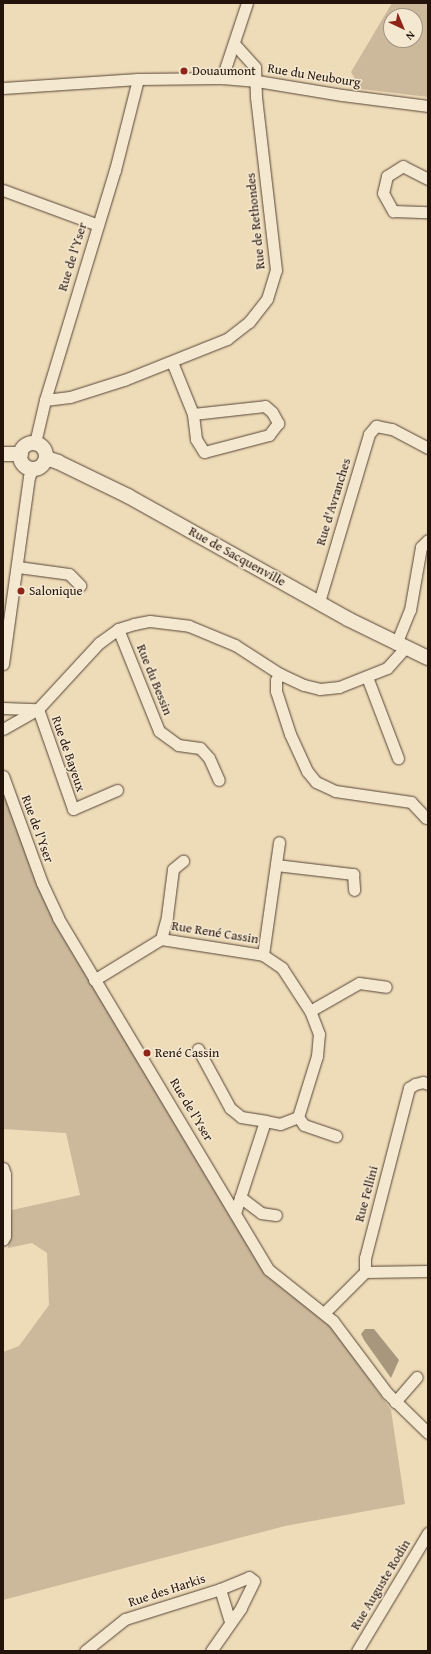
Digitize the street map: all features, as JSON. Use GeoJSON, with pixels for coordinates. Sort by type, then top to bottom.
{"type":"FeatureCollection","features":[{"type":"Feature","properties":{"kind":"street"},"geometry":{"type":"LineString","coordinates":[[222,78],[247,3]]}},
{"type":"Feature","properties":{"kind":"street","name":"Rue de Rethondes"},"geometry":{"type":"LineString","coordinates":[[45,400],[77,395],[124,380],[227,339],[249,322],[267,300],[276,270],[256,98],[257,81],[255,67],[234,44]]}},
{"type":"Feature","properties":{"kind":"street","name":"Rue du Neubourg"},"geometry":{"type":"LineString","coordinates":[[3,88],[138,79],[222,78],[257,81],[342,95],[428,106]]}},
{"type":"Feature","properties":{"kind":"street","name":"Rue de l'Yser"},"geometry":{"type":"LineString","coordinates":[[35,443],[45,400],[115,170],[138,79]]}},
{"type":"Feature","properties":{"kind":"street"},"geometry":{"type":"LineString","coordinates":[[428,179],[403,166],[387,176],[383,193],[393,211],[428,212]]}},
{"type":"Feature","properties":{"kind":"street"},"geometry":{"type":"LineString","coordinates":[[3,190],[98,226]]}},
{"type":"Feature","properties":{"kind":"street"},"geometry":{"type":"LineString","coordinates":[[172,362],[193,414],[196,439],[204,452],[269,435],[278,422],[272,412],[265,406],[193,414]]}},
{"type":"Feature","properties":{"kind":"street","name":"Rue d'Avranches"},"geometry":{"type":"LineString","coordinates":[[319,602],[369,434],[376,426],[392,429],[428,448]]}},
{"type":"Feature","properties":{"kind":"street"},"geometry":{"type":"LineString","coordinates":[[35,443],[43,448],[46,458],[41,466],[33,468],[25,465],[21,458],[21,454],[25,446],[35,443]]}},
{"type":"Feature","properties":{"kind":"street"},"geometry":{"type":"LineString","coordinates":[[3,454],[21,454]]}},
{"type":"Feature","properties":{"kind":"street","name":"Rue de Sacquenville"},"geometry":{"type":"LineString","coordinates":[[46,458],[58,462],[128,496],[319,602],[401,646],[428,658]]}},
{"type":"Feature","properties":{"kind":"street"},"geometry":{"type":"LineString","coordinates":[[3,664],[18,567],[29,478],[33,468]]}},
{"type":"Feature","properties":{"kind":"street"},"geometry":{"type":"LineString","coordinates":[[3,729],[38,709],[99,643],[118,629],[150,621],[189,626],[235,645],[280,674],[304,685],[320,689],[338,687],[367,677],[387,668],[401,646],[410,610],[421,547],[428,540]]}},
{"type":"Feature","properties":{"kind":"street"},"geometry":{"type":"LineString","coordinates":[[18,567],[69,574],[80,585]]}},
{"type":"Feature","properties":{"kind":"street","name":"Rue du Bessin"},"geometry":{"type":"LineString","coordinates":[[118,629],[159,731],[178,745],[200,748],[209,758],[218,780]]}},
{"type":"Feature","properties":{"kind":"street"},"geometry":{"type":"LineString","coordinates":[[280,674],[276,680],[276,690],[287,727],[307,771],[316,782],[335,791],[411,802],[426,818]]}},
{"type":"Feature","properties":{"kind":"street"},"geometry":{"type":"LineString","coordinates":[[367,677],[398,758]]}},
{"type":"Feature","properties":{"kind":"street"},"geometry":{"type":"LineString","coordinates":[[3,708],[38,709]]}},
{"type":"Feature","properties":{"kind":"street","name":"Rue de Bayeux"},"geometry":{"type":"LineString","coordinates":[[38,709],[73,808],[116,790]]}},
{"type":"Feature","properties":{"kind":"street","name":"Rue de l'Yser"},"geometry":{"type":"LineString","coordinates":[[3,776],[42,883],[58,918],[269,1270],[324,1313],[344,1334],[395,1402],[428,1433]]}},
{"type":"Feature","properties":{"kind":"street"},"geometry":{"type":"LineString","coordinates":[[263,955],[279,842]]}},
{"type":"Feature","properties":{"kind":"street"},"geometry":{"type":"LineString","coordinates":[[94,980],[161,939],[167,916],[173,869],[183,861]]}},
{"type":"Feature","properties":{"kind":"street"},"geometry":{"type":"LineString","coordinates":[[276,865],[354,874],[354,890]]}},
{"type":"Feature","properties":{"kind":"street","name":"Rue René Cassin"},"geometry":{"type":"LineString","coordinates":[[161,939],[263,955],[282,968],[310,1011],[320,1034],[317,1056],[298,1118]]}},
{"type":"Feature","properties":{"kind":"street"},"geometry":{"type":"LineString","coordinates":[[310,1011],[360,983],[386,987]]}},
{"type":"Feature","properties":{"kind":"street"},"geometry":{"type":"LineString","coordinates":[[198,1049],[230,1108],[241,1117],[280,1124],[298,1118],[304,1125],[336,1136]]}},
{"type":"Feature","properties":{"kind":"street","name":"Rue Fellini"},"geometry":{"type":"LineString","coordinates":[[365,1272],[365,1258],[409,1088],[415,1084],[424,1082],[428,1084]]}},
{"type":"Feature","properties":{"kind":"street"},"geometry":{"type":"LineString","coordinates":[[235,1213],[265,1122]]}},
{"type":"Feature","properties":{"kind":"street"},"geometry":{"type":"LineString","coordinates":[[3,1168],[5,1174],[5,1236],[3,1240]]}},
{"type":"Feature","properties":{"kind":"street"},"geometry":{"type":"LineString","coordinates":[[240,1197],[261,1213],[276,1215]]}},
{"type":"Feature","properties":{"kind":"street"},"geometry":{"type":"LineString","coordinates":[[324,1313],[365,1272],[428,1271]]}},
{"type":"Feature","properties":{"kind":"street"},"geometry":{"type":"LineString","coordinates":[[395,1402],[417,1377]]}},
{"type":"Feature","properties":{"kind":"street","name":"Rue Auguste Rodin"},"geometry":{"type":"LineString","coordinates":[[358,1651],[428,1533]]}},
{"type":"Feature","properties":{"kind":"street","name":"Rue des Harkis"},"geometry":{"type":"LineString","coordinates":[[85,1651],[125,1619],[220,1589],[249,1577],[254,1581],[240,1608],[211,1651]]}},
{"type":"Feature","properties":{"kind":"street","name":"Rue des Harkis"},"geometry":{"type":"LineString","coordinates":[[220,1589],[230,1622]]}},
{"type":"Feature","properties":{"kind":"shaded area"},"geometry":{"type":"Polygon","coordinates":[[[392,3],[428,3],[428,97],[361,89],[351,72],[383,18],[383,48],[423,48],[423,8],[389,8],[392,3]]]}},
{"type":"Feature","properties":{"kind":"shaded area"},"geometry":{"type":"Polygon","coordinates":[[[3,787],[57,923],[165,1098],[268,1277],[329,1323],[391,1410],[405,1504],[285,1526],[3,1600],[3,1352],[19,1346],[49,1305],[47,1253],[32,1243],[8,1248],[12,1210],[80,1195],[66,1133],[3,1129],[3,787]]]}},
{"type":"Feature","properties":{"kind":"shaded area"},"geometry":{"type":"Polygon","coordinates":[[[365,1329],[374,1329],[399,1360],[391,1378],[364,1340],[361,1334],[365,1329]]]}},
{"type":"Feature","properties":{"kind":"place","name":"Douaumont"},"geometry":{"type":"Point","coordinates":[184,71]}},
{"type":"Feature","properties":{"kind":"place","name":"Salonique"},"geometry":{"type":"Point","coordinates":[21,591]}},
{"type":"Feature","properties":{"kind":"place","name":"René Cassin"},"geometry":{"type":"Point","coordinates":[147,1053]}}]}
